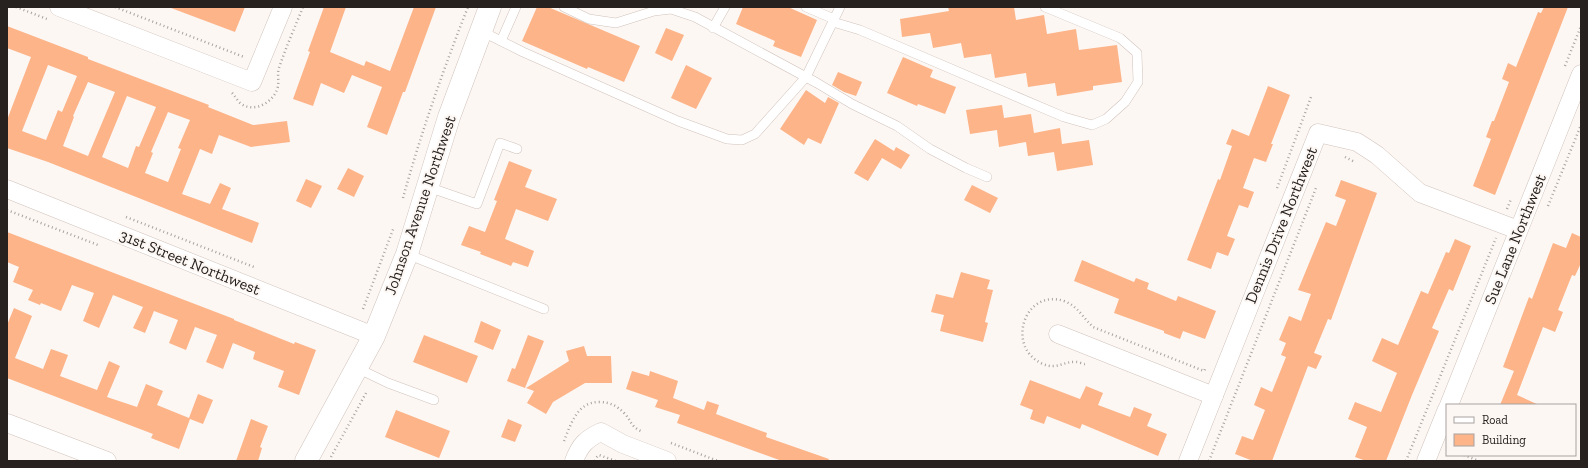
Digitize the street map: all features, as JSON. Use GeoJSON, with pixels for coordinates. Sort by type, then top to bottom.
{"type":"FeatureCollection","features":[{"type":"Feature","properties":{"kind":"street"},"geometry":{"type":"LineString","coordinates":[[59,7],[252,82],[282,7]]}},
{"type":"Feature","properties":{"kind":"street","name":"Johnson Avenue Northwest"},"geometry":{"type":"LineString","coordinates":[[306,461],[374,336],[407,254],[449,117],[490,7]]}},
{"type":"Feature","properties":{"kind":"street","name":"Sue Lane Northwest"},"geometry":{"type":"LineString","coordinates":[[1449,404],[1581,74]]}},
{"type":"Feature","properties":{"kind":"street","name":"Dennis Drive Northwest"},"geometry":{"type":"LineString","coordinates":[[1188,461],[1318,133],[1357,142],[1377,155],[1420,192],[1518,230]]}},
{"type":"Feature","properties":{"kind":"street","name":"31st Street Northwest"},"geometry":{"type":"LineString","coordinates":[[7,189],[374,336]]}},
{"type":"Feature","properties":{"kind":"street"},"geometry":{"type":"LineString","coordinates":[[1058,334],[1214,396]]}},
{"type":"Feature","properties":{"kind":"street"},"geometry":{"type":"LineString","coordinates":[[1430,460],[1446,412]]}},
{"type":"Feature","properties":{"kind":"street"},"geometry":{"type":"LineString","coordinates":[[7,423],[108,461]]}},
{"type":"Feature","properties":{"kind":"street"},"geometry":{"type":"LineString","coordinates":[[574,461],[579,449],[590,438],[601,432],[623,444],[667,461]]}},
{"type":"Feature","properties":{"kind":"lane"},"geometry":{"type":"LineString","coordinates":[[501,41],[516,7]]}},
{"type":"Feature","properties":{"kind":"lane"},"geometry":{"type":"LineString","coordinates":[[564,7],[589,20],[616,23],[654,11],[671,9],[694,17],[806,77],[852,104],[897,126],[930,149],[987,177]]}},
{"type":"Feature","properties":{"kind":"lane"},"geometry":{"type":"LineString","coordinates":[[714,28],[725,7]]}},
{"type":"Feature","properties":{"kind":"lane"},"geometry":{"type":"LineString","coordinates":[[806,7],[1064,117],[1092,125],[1106,119],[1125,102],[1138,82],[1137,53],[1120,38],[1045,7]]}},
{"type":"Feature","properties":{"kind":"lane"},"geometry":{"type":"LineString","coordinates":[[481,31],[678,121],[727,139],[742,140],[755,134],[806,77],[840,7]]}},
{"type":"Feature","properties":{"kind":"lane"},"geometry":{"type":"LineString","coordinates":[[428,187],[477,204],[500,143],[517,149]]}},
{"type":"Feature","properties":{"kind":"lane"},"geometry":{"type":"LineString","coordinates":[[407,254],[544,309]]}},
{"type":"Feature","properties":{"kind":"lane"},"geometry":{"type":"LineString","coordinates":[[357,368],[388,383],[434,400]]}},
{"type":"Feature","properties":{"kind":"path"},"geometry":{"type":"LineString","coordinates":[[115,7],[244,57],[247,50]]}},
{"type":"Feature","properties":{"kind":"path"},"geometry":{"type":"LineString","coordinates":[[402,200],[436,89],[468,7]]}},
{"type":"Feature","properties":{"kind":"path"},"geometry":{"type":"LineString","coordinates":[[1276,190],[1311,97]]}},
{"type":"Feature","properties":{"kind":"path"},"geometry":{"type":"LineString","coordinates":[[1344,157],[1356,163]]}},
{"type":"Feature","properties":{"kind":"path"},"geometry":{"type":"LineString","coordinates":[[1209,461],[1316,187]]}},
{"type":"Feature","properties":{"kind":"path"},"geometry":{"type":"LineString","coordinates":[[123,216],[254,267]]}},
{"type":"Feature","properties":{"kind":"path"},"geometry":{"type":"LineString","coordinates":[[361,314],[396,221]]}},
{"type":"Feature","properties":{"kind":"path"},"geometry":{"type":"LineString","coordinates":[[1406,461],[1497,235]]}},
{"type":"Feature","properties":{"kind":"path"},"geometry":{"type":"LineString","coordinates":[[1085,364],[1077,362],[1054,367],[1036,361],[1028,353],[1022,336],[1022,326],[1026,316],[1034,307],[1042,301],[1052,299],[1064,301],[1082,313],[1093,327],[1204,371],[1207,364]]}},
{"type":"Feature","properties":{"kind":"path"},"geometry":{"type":"LineString","coordinates":[[595,461],[599,455],[617,461]]}},
{"type":"Feature","properties":{"kind":"path"},"geometry":{"type":"LineString","coordinates":[[1466,456],[1479,461]]}},
{"type":"Feature","properties":{"kind":"building"},"geometry":{"type":"Polygon","coordinates":[[[171,7],[245,7],[235,32],[171,7]]]}},
{"type":"Feature","properties":{"kind":"building"},"geometry":{"type":"Polygon","coordinates":[[[324,7],[346,7],[330,52],[364,66],[366,61],[390,71],[414,7],[436,7],[405,92],[403,92],[387,135],[367,127],[382,87],[352,75],[344,93],[321,83],[313,106],[293,99],[324,7]]]}},
{"type":"Feature","properties":{"kind":"building"},"geometry":{"type":"Polygon","coordinates":[[[537,7],[548,7],[640,46],[624,82],[588,67],[587,69],[522,41],[537,7]]]}},
{"type":"Feature","properties":{"kind":"building"},"geometry":{"type":"Polygon","coordinates":[[[743,7],[788,7],[817,20],[801,57],[773,46],[775,41],[736,24],[743,7]]]}},
{"type":"Feature","properties":{"kind":"building"},"geometry":{"type":"Polygon","coordinates":[[[948,7],[1014,7],[1016,20],[1044,15],[1047,34],[1076,29],[1079,50],[1117,45],[1122,82],[1093,86],[1093,90],[1057,96],[1055,83],[1028,87],[1026,73],[995,78],[991,54],[964,58],[961,43],[933,48],[930,33],[902,37],[900,19],[949,11],[948,7]]]}},
{"type":"Feature","properties":{"kind":"building"},"geometry":{"type":"Polygon","coordinates":[[[1544,7],[1568,7],[1495,195],[1473,186],[1491,139],[1486,137],[1492,121],[1494,121],[1509,82],[1502,79],[1508,63],[1516,67],[1538,12],[1541,13],[1544,7]]]}},
{"type":"Feature","properties":{"kind":"building"},"geometry":{"type":"Polygon","coordinates":[[[7,26],[88,57],[88,59],[209,105],[208,107],[253,125],[287,121],[290,142],[251,147],[219,135],[212,154],[200,149],[182,194],[210,204],[220,183],[231,188],[222,209],[259,223],[252,243],[48,162],[7,148],[7,120],[31,57],[7,48],[7,26]],[[48,65],[22,131],[46,140],[58,110],[62,112],[77,76],[48,65]],[[88,82],[73,116],[74,117],[63,146],[88,156],[115,92],[88,82]],[[127,96],[102,157],[128,168],[136,146],[139,147],[156,107],[127,96]],[[168,112],[151,152],[153,153],[145,173],[168,182],[181,149],[178,148],[190,120],[168,112]]]}},
{"type":"Feature","properties":{"kind":"building"},"geometry":{"type":"Polygon","coordinates":[[[666,28],[684,35],[672,61],[655,53],[666,28]]]}},
{"type":"Feature","properties":{"kind":"building"},"geometry":{"type":"Polygon","coordinates":[[[903,57],[933,70],[930,77],[956,87],[945,114],[918,104],[917,106],[887,93],[903,57]]]}},
{"type":"Feature","properties":{"kind":"building"},"geometry":{"type":"Polygon","coordinates":[[[686,65],[712,78],[696,109],[671,98],[686,65]]]}},
{"type":"Feature","properties":{"kind":"building"},"geometry":{"type":"Polygon","coordinates":[[[838,72],[862,82],[856,96],[844,92],[832,85],[838,72]]]}},
{"type":"Feature","properties":{"kind":"building"},"geometry":{"type":"Polygon","coordinates":[[[1268,86],[1290,95],[1271,144],[1273,144],[1266,162],[1254,158],[1243,188],[1254,192],[1248,208],[1239,205],[1227,236],[1235,239],[1228,256],[1217,252],[1211,269],[1187,260],[1218,179],[1220,180],[1232,146],[1226,144],[1232,129],[1249,136],[1268,86]]]}},
{"type":"Feature","properties":{"kind":"building"},"geometry":{"type":"Polygon","coordinates":[[[806,90],[825,103],[828,97],[839,103],[821,144],[808,138],[804,145],[780,129],[806,90]]]}},
{"type":"Feature","properties":{"kind":"building"},"geometry":{"type":"Polygon","coordinates":[[[1002,105],[1004,118],[1031,114],[1034,133],[1060,128],[1062,144],[1089,140],[1093,165],[1057,171],[1054,152],[1028,156],[1026,142],[999,147],[997,130],[970,134],[966,110],[1002,105]]]}},
{"type":"Feature","properties":{"kind":"building"},"geometry":{"type":"Polygon","coordinates":[[[875,139],[894,151],[896,147],[910,155],[901,169],[882,158],[868,181],[854,173],[875,139]]]}},
{"type":"Feature","properties":{"kind":"building"},"geometry":{"type":"Polygon","coordinates":[[[509,161],[532,170],[525,187],[557,199],[548,221],[516,209],[505,239],[534,251],[528,267],[513,262],[511,266],[480,254],[481,252],[461,245],[469,226],[485,232],[497,201],[494,200],[509,161]]]}},
{"type":"Feature","properties":{"kind":"building"},"geometry":{"type":"Polygon","coordinates":[[[348,168],[364,176],[354,197],[337,189],[348,168]]]}},
{"type":"Feature","properties":{"kind":"building"},"geometry":{"type":"Polygon","coordinates":[[[306,179],[322,186],[311,208],[296,201],[306,179]]]}},
{"type":"Feature","properties":{"kind":"building"},"geometry":{"type":"Polygon","coordinates":[[[1341,180],[1377,193],[1331,320],[1328,319],[1314,353],[1322,356],[1316,369],[1308,366],[1272,461],[1253,461],[1235,454],[1242,436],[1253,440],[1265,410],[1254,405],[1261,387],[1272,392],[1286,357],[1281,355],[1286,343],[1279,340],[1289,316],[1301,321],[1311,294],[1298,290],[1326,222],[1336,226],[1346,200],[1335,196],[1341,180]]]}},
{"type":"Feature","properties":{"kind":"building"},"geometry":{"type":"Polygon","coordinates":[[[972,185],[998,198],[990,213],[964,200],[972,185]]]}},
{"type":"Feature","properties":{"kind":"building"},"geometry":{"type":"Polygon","coordinates":[[[7,232],[234,319],[294,344],[295,342],[316,350],[299,395],[278,387],[284,371],[253,359],[255,352],[233,343],[223,369],[206,362],[217,335],[195,327],[186,350],[169,343],[178,320],[154,311],[145,333],[133,328],[143,307],[113,295],[99,328],[83,321],[94,293],[72,285],[61,311],[41,303],[40,305],[28,300],[33,290],[13,282],[19,267],[7,262],[7,232]]]}},
{"type":"Feature","properties":{"kind":"building"},"geometry":{"type":"Polygon","coordinates":[[[1572,233],[1581,237],[1581,263],[1575,276],[1572,275],[1558,310],[1563,312],[1555,332],[1543,327],[1517,395],[1537,404],[1500,404],[1514,371],[1503,367],[1529,297],[1532,299],[1553,243],[1566,248],[1572,233]]]}},
{"type":"Feature","properties":{"kind":"building"},"geometry":{"type":"Polygon","coordinates":[[[1455,239],[1471,246],[1453,291],[1449,289],[1432,328],[1439,331],[1386,461],[1366,461],[1355,457],[1367,427],[1348,419],[1355,402],[1381,412],[1397,373],[1372,361],[1382,338],[1398,345],[1421,291],[1428,294],[1446,252],[1449,253],[1455,239]]]}},
{"type":"Feature","properties":{"kind":"building"},"geometry":{"type":"Polygon","coordinates":[[[1082,260],[1134,282],[1136,278],[1149,283],[1147,289],[1176,301],[1178,296],[1216,311],[1205,339],[1183,331],[1180,339],[1164,333],[1164,331],[1114,313],[1119,299],[1074,281],[1082,260]]]}},
{"type":"Feature","properties":{"kind":"building"},"geometry":{"type":"Polygon","coordinates":[[[961,272],[990,280],[987,289],[993,290],[985,322],[988,323],[983,342],[940,331],[944,315],[931,312],[936,294],[953,298],[961,272]]]}},
{"type":"Feature","properties":{"kind":"building"},"geometry":{"type":"Polygon","coordinates":[[[14,308],[32,316],[15,358],[43,369],[51,349],[68,355],[60,376],[97,390],[109,361],[120,366],[107,397],[137,407],[146,384],[163,391],[157,405],[189,418],[198,394],[213,400],[203,424],[190,419],[179,449],[151,438],[153,434],[7,378],[7,325],[14,308]]]}},
{"type":"Feature","properties":{"kind":"building"},"geometry":{"type":"Polygon","coordinates":[[[481,321],[501,330],[493,350],[474,342],[481,321]]]}},
{"type":"Feature","properties":{"kind":"building"},"geometry":{"type":"Polygon","coordinates":[[[424,335],[478,356],[467,383],[413,362],[424,335]]]}},
{"type":"Feature","properties":{"kind":"building"},"geometry":{"type":"Polygon","coordinates":[[[528,335],[544,341],[525,388],[507,381],[512,368],[515,369],[528,335]]]}},
{"type":"Feature","properties":{"kind":"building"},"geometry":{"type":"Polygon","coordinates":[[[584,346],[587,356],[611,356],[612,383],[585,383],[553,402],[546,414],[527,403],[534,391],[526,388],[569,361],[566,351],[584,346]]]}},
{"type":"Feature","properties":{"kind":"building"},"geometry":{"type":"Polygon","coordinates":[[[632,371],[649,376],[650,371],[678,381],[673,398],[704,410],[707,401],[719,405],[716,414],[767,433],[766,437],[829,459],[828,461],[782,461],[677,423],[680,415],[655,407],[658,400],[626,389],[632,371]]]}},
{"type":"Feature","properties":{"kind":"building"},"geometry":{"type":"Polygon","coordinates":[[[1030,380],[1080,399],[1086,386],[1103,393],[1098,405],[1130,417],[1134,407],[1152,414],[1147,426],[1167,434],[1158,456],[1082,424],[1080,429],[1047,416],[1044,424],[1030,419],[1033,410],[1020,405],[1030,380]]]}},
{"type":"Feature","properties":{"kind":"building"},"geometry":{"type":"Polygon","coordinates":[[[396,410],[450,431],[439,458],[385,437],[396,410]]]}},
{"type":"Feature","properties":{"kind":"building"},"geometry":{"type":"Polygon","coordinates":[[[251,419],[268,426],[260,447],[262,448],[258,461],[236,461],[251,419]]]}},
{"type":"Feature","properties":{"kind":"building"},"geometry":{"type":"Polygon","coordinates":[[[508,419],[522,425],[515,442],[501,437],[508,419]]]}}]}
